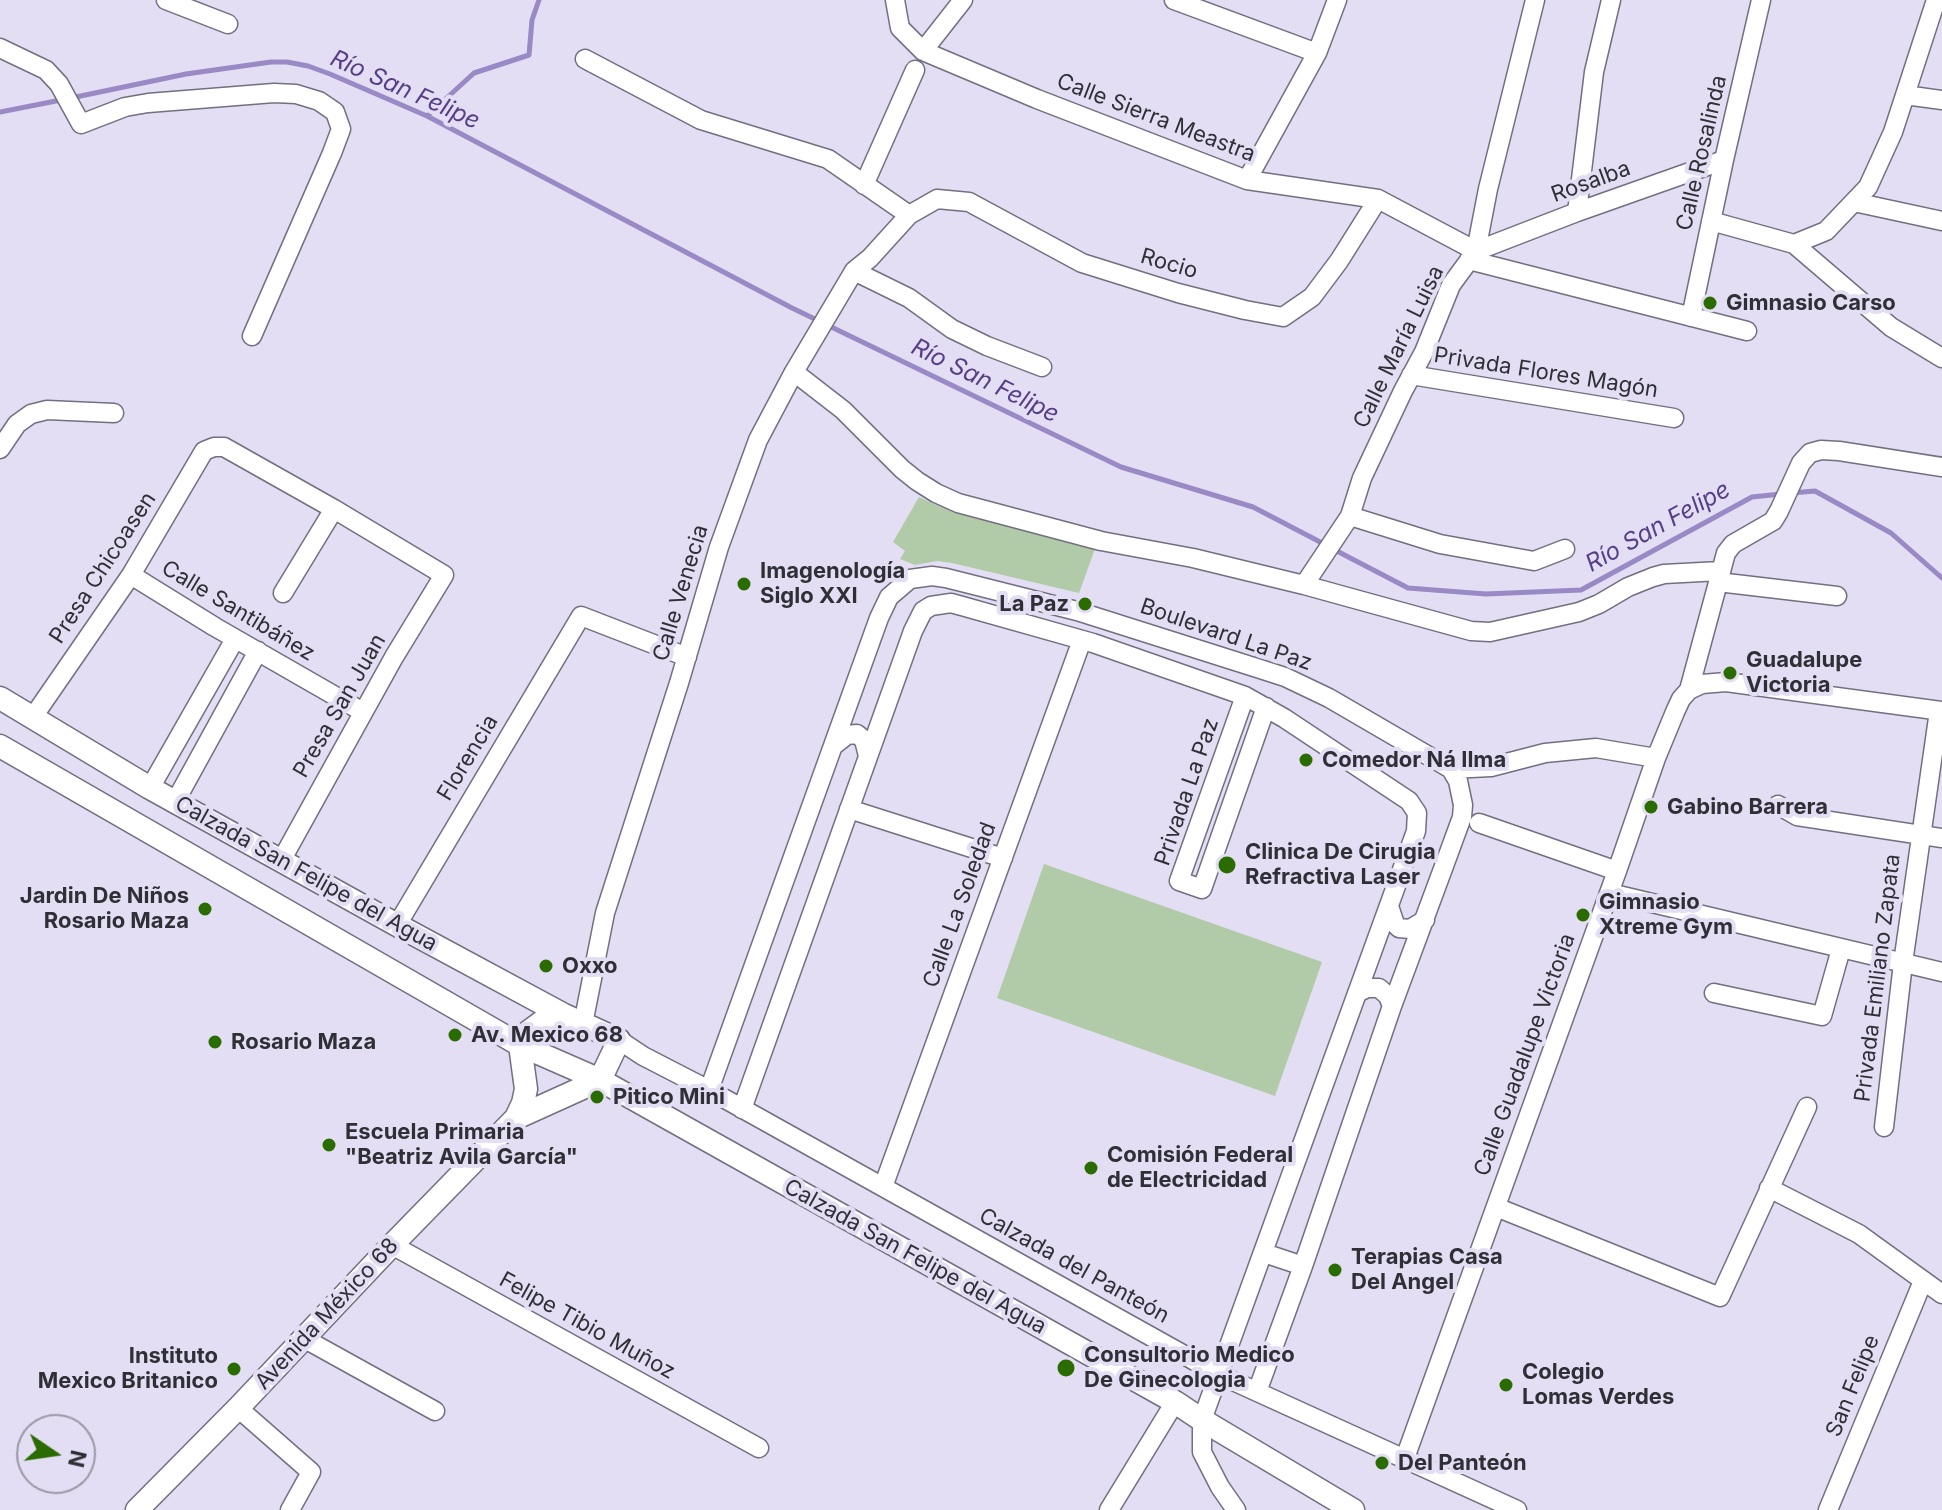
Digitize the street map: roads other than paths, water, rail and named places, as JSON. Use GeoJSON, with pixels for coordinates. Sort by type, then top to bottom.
{"type":"FeatureCollection","features":[{"type":"Feature","properties":{"kind":"main road","name":"Calzada San Felipe del Agua"},"geometry":{"type":"LineString","coordinates":[[0,698],[150,788],[281,861],[574,1020],[619,1040]]}},
{"type":"Feature","properties":{"kind":"main road","name":"Calzada San Felipe del Agua"},"geometry":{"type":"LineString","coordinates":[[0,746],[520,1045],[600,1080],[1175,1402],[1353,1510]]}},
{"type":"Feature","properties":{"kind":"main road"},"geometry":{"type":"LineString","coordinates":[[516,1118],[526,1089],[520,1045],[524,1035],[547,1018],[574,1020]]}},
{"type":"Feature","properties":{"kind":"main road"},"geometry":{"type":"LineString","coordinates":[[600,1080],[619,1040]]}},
{"type":"Feature","properties":{"kind":"main road","name":"Avenida México 68"},"geometry":{"type":"LineString","coordinates":[[137,1510],[516,1118],[600,1080]]}},
{"type":"Feature","properties":{"kind":"street"},"geometry":{"type":"LineString","coordinates":[[166,0],[228,24]]}},
{"type":"Feature","properties":{"kind":"street","name":"Calle Sierra Meastra"},"geometry":{"type":"LineString","coordinates":[[895,0],[900,28],[923,51],[1037,99],[1247,180],[1378,199],[1472,255]]}},
{"type":"Feature","properties":{"kind":"street"},"geometry":{"type":"LineString","coordinates":[[923,51],[963,0]]}},
{"type":"Feature","properties":{"kind":"street"},"geometry":{"type":"LineString","coordinates":[[1174,0],[1317,53]]}},
{"type":"Feature","properties":{"kind":"street"},"geometry":{"type":"LineString","coordinates":[[1247,180],[1317,53],[1337,0]]}},
{"type":"Feature","properties":{"kind":"street","name":"Calle María Luisa"},"geometry":{"type":"LineString","coordinates":[[1304,585],[1347,521],[1362,478],[1424,352],[1451,285],[1472,255],[1535,0]]}},
{"type":"Feature","properties":{"kind":"street"},"geometry":{"type":"LineString","coordinates":[[1577,212],[1594,72],[1611,0]]}},
{"type":"Feature","properties":{"kind":"street","name":"Calle Rosalinda"},"geometry":{"type":"LineString","coordinates":[[1691,317],[1761,0]]}},
{"type":"Feature","properties":{"kind":"street"},"geometry":{"type":"LineString","coordinates":[[1794,244],[1826,231],[1868,187],[1893,132],[1936,0]]}},
{"type":"Feature","properties":{"kind":"street"},"geometry":{"type":"LineString","coordinates":[[0,48],[46,70],[59,84],[78,118],[148,103],[274,93],[296,94],[319,101],[335,112],[341,129],[252,336]]}},
{"type":"Feature","properties":{"kind":"street"},"geometry":{"type":"LineString","coordinates":[[585,59],[701,120],[828,159],[909,215]]}},
{"type":"Feature","properties":{"kind":"street"},"geometry":{"type":"LineString","coordinates":[[864,185],[915,70]]}},
{"type":"Feature","properties":{"kind":"street"},"geometry":{"type":"LineString","coordinates":[[1905,95],[1942,100]]}},
{"type":"Feature","properties":{"kind":"street","name":"Rosalba"},"geometry":{"type":"LineString","coordinates":[[1472,255],[1577,212],[1724,160]]}},
{"type":"Feature","properties":{"kind":"street","name":"Rocio"},"geometry":{"type":"LineString","coordinates":[[909,215],[937,199],[969,202],[1082,263],[1178,293],[1283,317],[1312,297],[1378,199]]}},
{"type":"Feature","properties":{"kind":"street"},"geometry":{"type":"LineString","coordinates":[[1854,202],[1942,221]]}},
{"type":"Feature","properties":{"kind":"street","name":"Calle Venecia"},"geometry":{"type":"LineString","coordinates":[[574,1020],[719,547],[758,440],[854,271],[909,215]]}},
{"type":"Feature","properties":{"kind":"street"},"geometry":{"type":"LineString","coordinates":[[1711,221],[1794,244],[1891,327],[1942,358]]}},
{"type":"Feature","properties":{"kind":"street"},"geometry":{"type":"LineString","coordinates":[[1472,255],[1747,331]]}},
{"type":"Feature","properties":{"kind":"street"},"geometry":{"type":"LineString","coordinates":[[854,271],[909,298],[952,329],[1042,367]]}},
{"type":"Feature","properties":{"kind":"street"},"geometry":{"type":"LineString","coordinates":[[794,372],[857,423],[910,475],[936,493],[958,503],[1086,538],[1193,558],[1304,585],[1461,628],[1490,632],[1579,612],[1628,587],[1664,574],[1719,577],[1837,596]]}},
{"type":"Feature","properties":{"kind":"street","name":"Privada Flores Magón"},"geometry":{"type":"LineString","coordinates":[[1411,375],[1674,418]]}},
{"type":"Feature","properties":{"kind":"street"},"geometry":{"type":"LineString","coordinates":[[0,449],[17,424],[31,414],[47,410],[114,413]]}},
{"type":"Feature","properties":{"kind":"street","name":"Presa Chicoasen"},"geometry":{"type":"LineString","coordinates":[[33,717],[131,575],[204,451],[224,447],[334,509]]}},
{"type":"Feature","properties":{"kind":"street","name":"Calle Guadalupe Victoria"},"geometry":{"type":"LineString","coordinates":[[1405,1458],[1656,758],[1681,699],[1689,690],[1729,548],[1769,524],[1779,511],[1796,471],[1810,453],[1827,450],[1942,467]]}},
{"type":"Feature","properties":{"kind":"street"},"geometry":{"type":"LineString","coordinates":[[283,593],[334,509]]}},
{"type":"Feature","properties":{"kind":"street","name":"Presa San Juan"},"geometry":{"type":"LineString","coordinates":[[281,861],[363,712],[444,575],[334,509]]}},
{"type":"Feature","properties":{"kind":"street"},"geometry":{"type":"LineString","coordinates":[[1347,521],[1440,544],[1534,561],[1565,549]]}},
{"type":"Feature","properties":{"kind":"street","name":"Calle Santibáñez"},"geometry":{"type":"LineString","coordinates":[[131,575],[363,712]]}},
{"type":"Feature","properties":{"kind":"street","name":"Boulevard La Paz"},"geometry":{"type":"LineString","coordinates":[[709,1090],[884,605],[895,590],[910,579],[919,576],[946,578],[1091,615],[1285,677],[1329,698],[1451,769]]}},
{"type":"Feature","properties":{"kind":"street"},"geometry":{"type":"LineString","coordinates":[[742,1109],[917,621],[923,611],[931,606],[962,606],[1082,640],[1245,696],[1402,795],[1414,806],[1418,821],[1416,831],[1202,1420],[1202,1452],[1236,1510]]}},
{"type":"Feature","properties":{"kind":"street","name":"Florencia"},"geometry":{"type":"LineString","coordinates":[[397,925],[581,616],[687,657]]}},
{"type":"Feature","properties":{"kind":"street"},"geometry":{"type":"LineString","coordinates":[[150,788],[235,639]]}},
{"type":"Feature","properties":{"kind":"street","name":"Calle La Soledad"},"geometry":{"type":"LineString","coordinates":[[883,1187],[1082,640]]}},
{"type":"Feature","properties":{"kind":"street"},"geometry":{"type":"LineString","coordinates":[[175,802],[258,651]]}},
{"type":"Feature","properties":{"kind":"street"},"geometry":{"type":"LineString","coordinates":[[860,670],[862,689],[871,696],[883,693],[894,683]]}},
{"type":"Feature","properties":{"kind":"street"},"geometry":{"type":"LineString","coordinates":[[1689,690],[1702,684],[1726,682],[1940,711]]}},
{"type":"Feature","properties":{"kind":"street","name":"Privada La Paz"},"geometry":{"type":"LineString","coordinates":[[1245,696],[1179,881],[1202,889],[1266,707]]}},
{"type":"Feature","properties":{"kind":"street","name":"Privada Emiliano Zapata"},"geometry":{"type":"LineString","coordinates":[[1884,1127],[1903,963],[1940,711]]}},
{"type":"Feature","properties":{"kind":"street"},"geometry":{"type":"LineString","coordinates":[[833,746],[847,735],[857,734],[864,740],[868,756]]}},
{"type":"Feature","properties":{"kind":"street"},"geometry":{"type":"LineString","coordinates":[[1257,1392],[1392,1006],[1462,817],[1462,793],[1451,769],[1491,767],[1545,753],[1596,748],[1656,758]]}},
{"type":"Feature","properties":{"kind":"street"},"geometry":{"type":"LineString","coordinates":[[1778,805],[1797,816],[1921,835]]}},
{"type":"Feature","properties":{"kind":"street"},"geometry":{"type":"LineString","coordinates":[[849,809],[1003,858]]}},
{"type":"Feature","properties":{"kind":"street"},"geometry":{"type":"LineString","coordinates":[[1479,823],[1617,871]]}},
{"type":"Feature","properties":{"kind":"street","name":"Privada Emiliano Zapata"},"geometry":{"type":"LineString","coordinates":[[1921,835],[1942,838]]}},
{"type":"Feature","properties":{"kind":"street"},"geometry":{"type":"LineString","coordinates":[[1610,893],[1942,972]]}},
{"type":"Feature","properties":{"kind":"street"},"geometry":{"type":"LineString","coordinates":[[1389,906],[1399,928],[1410,929],[1425,920]]}},
{"type":"Feature","properties":{"kind":"street"},"geometry":{"type":"LineString","coordinates":[[1714,993],[1822,1016],[1841,949]]}},
{"type":"Feature","properties":{"kind":"street"},"geometry":{"type":"LineString","coordinates":[[1357,993],[1371,987],[1379,988],[1388,996],[1392,1006]]}},
{"type":"Feature","properties":{"kind":"street","name":"Calzada del Panteón"},"geometry":{"type":"LineString","coordinates":[[619,1040],[1220,1375],[1517,1510]]}},
{"type":"Feature","properties":{"kind":"street"},"geometry":{"type":"LineString","coordinates":[[1496,1207],[1720,1297],[1807,1107]]}},
{"type":"Feature","properties":{"kind":"street"},"geometry":{"type":"LineString","coordinates":[[1769,1188],[1859,1234],[1942,1294]]}},
{"type":"Feature","properties":{"kind":"street","name":"Felipe Tibio Muñoz"},"geometry":{"type":"LineString","coordinates":[[392,1245],[759,1448]]}},
{"type":"Feature","properties":{"kind":"street"},"geometry":{"type":"LineString","coordinates":[[1264,1253],[1303,1266]]}},
{"type":"Feature","properties":{"kind":"street","name":"San Felipe"},"geometry":{"type":"LineString","coordinates":[[1828,1510],[1923,1281]]}},
{"type":"Feature","properties":{"kind":"street"},"geometry":{"type":"LineString","coordinates":[[305,1339],[435,1411]]}},
{"type":"Feature","properties":{"kind":"street"},"geometry":{"type":"LineString","coordinates":[[1109,1510],[1175,1402]]}},
{"type":"Feature","properties":{"kind":"street"},"geometry":{"type":"LineString","coordinates":[[238,1408],[311,1472],[290,1510]]}},
{"type":"Feature","properties":{"kind":"waterway"},"geometry":{"type":"LineString","coordinates":[[427,116],[474,73],[529,55],[532,20],[539,0]]}},
{"type":"Feature","properties":{"kind":"waterway","name":"Río San Felipe"},"geometry":{"type":"LineString","coordinates":[[71,98],[186,74],[271,62],[308,66],[427,116],[792,308],[1121,467],[1253,507],[1324,544]]}},
{"type":"Feature","properties":{"kind":"waterway","name":"Río San Felipe"},"geometry":{"type":"LineString","coordinates":[[0,112],[61,100]]}},
{"type":"Feature","properties":{"kind":"waterway","name":"Río San Felipe"},"geometry":{"type":"LineString","coordinates":[[1791,493],[1815,491],[1891,533],[1942,578]]}},
{"type":"Feature","properties":{"kind":"waterway","name":"Río San Felipe"},"geometry":{"type":"LineString","coordinates":[[1333,549],[1408,588],[1486,594],[1581,590],[1752,497],[1781,494]]}},
{"type":"Feature","properties":{"kind":"place","name":"Gimnasio Carso"},"geometry":{"type":"Point","coordinates":[1710,303]}},
{"type":"Feature","properties":{"kind":"place","name":"Imagenología Siglo XXI"},"geometry":{"type":"Point","coordinates":[744,584]}},
{"type":"Feature","properties":{"kind":"place","name":"La Paz"},"geometry":{"type":"Point","coordinates":[1085,604]}},
{"type":"Feature","properties":{"kind":"place","name":"Guadalupe Victoria"},"geometry":{"type":"Point","coordinates":[1730,673]}},
{"type":"Feature","properties":{"kind":"place","name":"Comedor Ná Ilma"},"geometry":{"type":"Point","coordinates":[1306,760]}},
{"type":"Feature","properties":{"kind":"place","name":"Gabino Barrera"},"geometry":{"type":"Point","coordinates":[1651,807]}},
{"type":"Feature","properties":{"kind":"place","name":"Clinica De Cirugia Refractiva Laser"},"geometry":{"type":"Point","coordinates":[1227,865]}},
{"type":"Feature","properties":{"kind":"place","name":"Jardin De Niños Rosario Maza"},"geometry":{"type":"Point","coordinates":[205,909]}},
{"type":"Feature","properties":{"kind":"place","name":"Gimnasio Xtreme Gym"},"geometry":{"type":"Point","coordinates":[1583,915]}},
{"type":"Feature","properties":{"kind":"place","name":"Oxxo"},"geometry":{"type":"Point","coordinates":[546,966]}},
{"type":"Feature","properties":{"kind":"place","name":"Av. Mexico 68"},"geometry":{"type":"Point","coordinates":[455,1035]}},
{"type":"Feature","properties":{"kind":"place","name":"Rosario Maza"},"geometry":{"type":"Point","coordinates":[215,1042]}},
{"type":"Feature","properties":{"kind":"place","name":"Pitico Mini"},"geometry":{"type":"Point","coordinates":[597,1097]}},
{"type":"Feature","properties":{"kind":"place","name":"Escuela Primaria \"Beatriz Avila García\""},"geometry":{"type":"Point","coordinates":[329,1145]}},
{"type":"Feature","properties":{"kind":"place","name":"Comisión Federal de Electricidad"},"geometry":{"type":"Point","coordinates":[1091,1168]}},
{"type":"Feature","properties":{"kind":"place","name":"Terapias Casa Del Angel"},"geometry":{"type":"Point","coordinates":[1335,1270]}},
{"type":"Feature","properties":{"kind":"place","name":"Consultorio Medico De Ginecologia"},"geometry":{"type":"Point","coordinates":[1066,1368]}},
{"type":"Feature","properties":{"kind":"place","name":"Instituto Mexico Britanico"},"geometry":{"type":"Point","coordinates":[234,1369]}},
{"type":"Feature","properties":{"kind":"place","name":"Colegio Lomas Verdes"},"geometry":{"type":"Point","coordinates":[1506,1385]}},
{"type":"Feature","properties":{"kind":"place","name":"Del Panteón"},"geometry":{"type":"Point","coordinates":[1382,1463]}}]}
